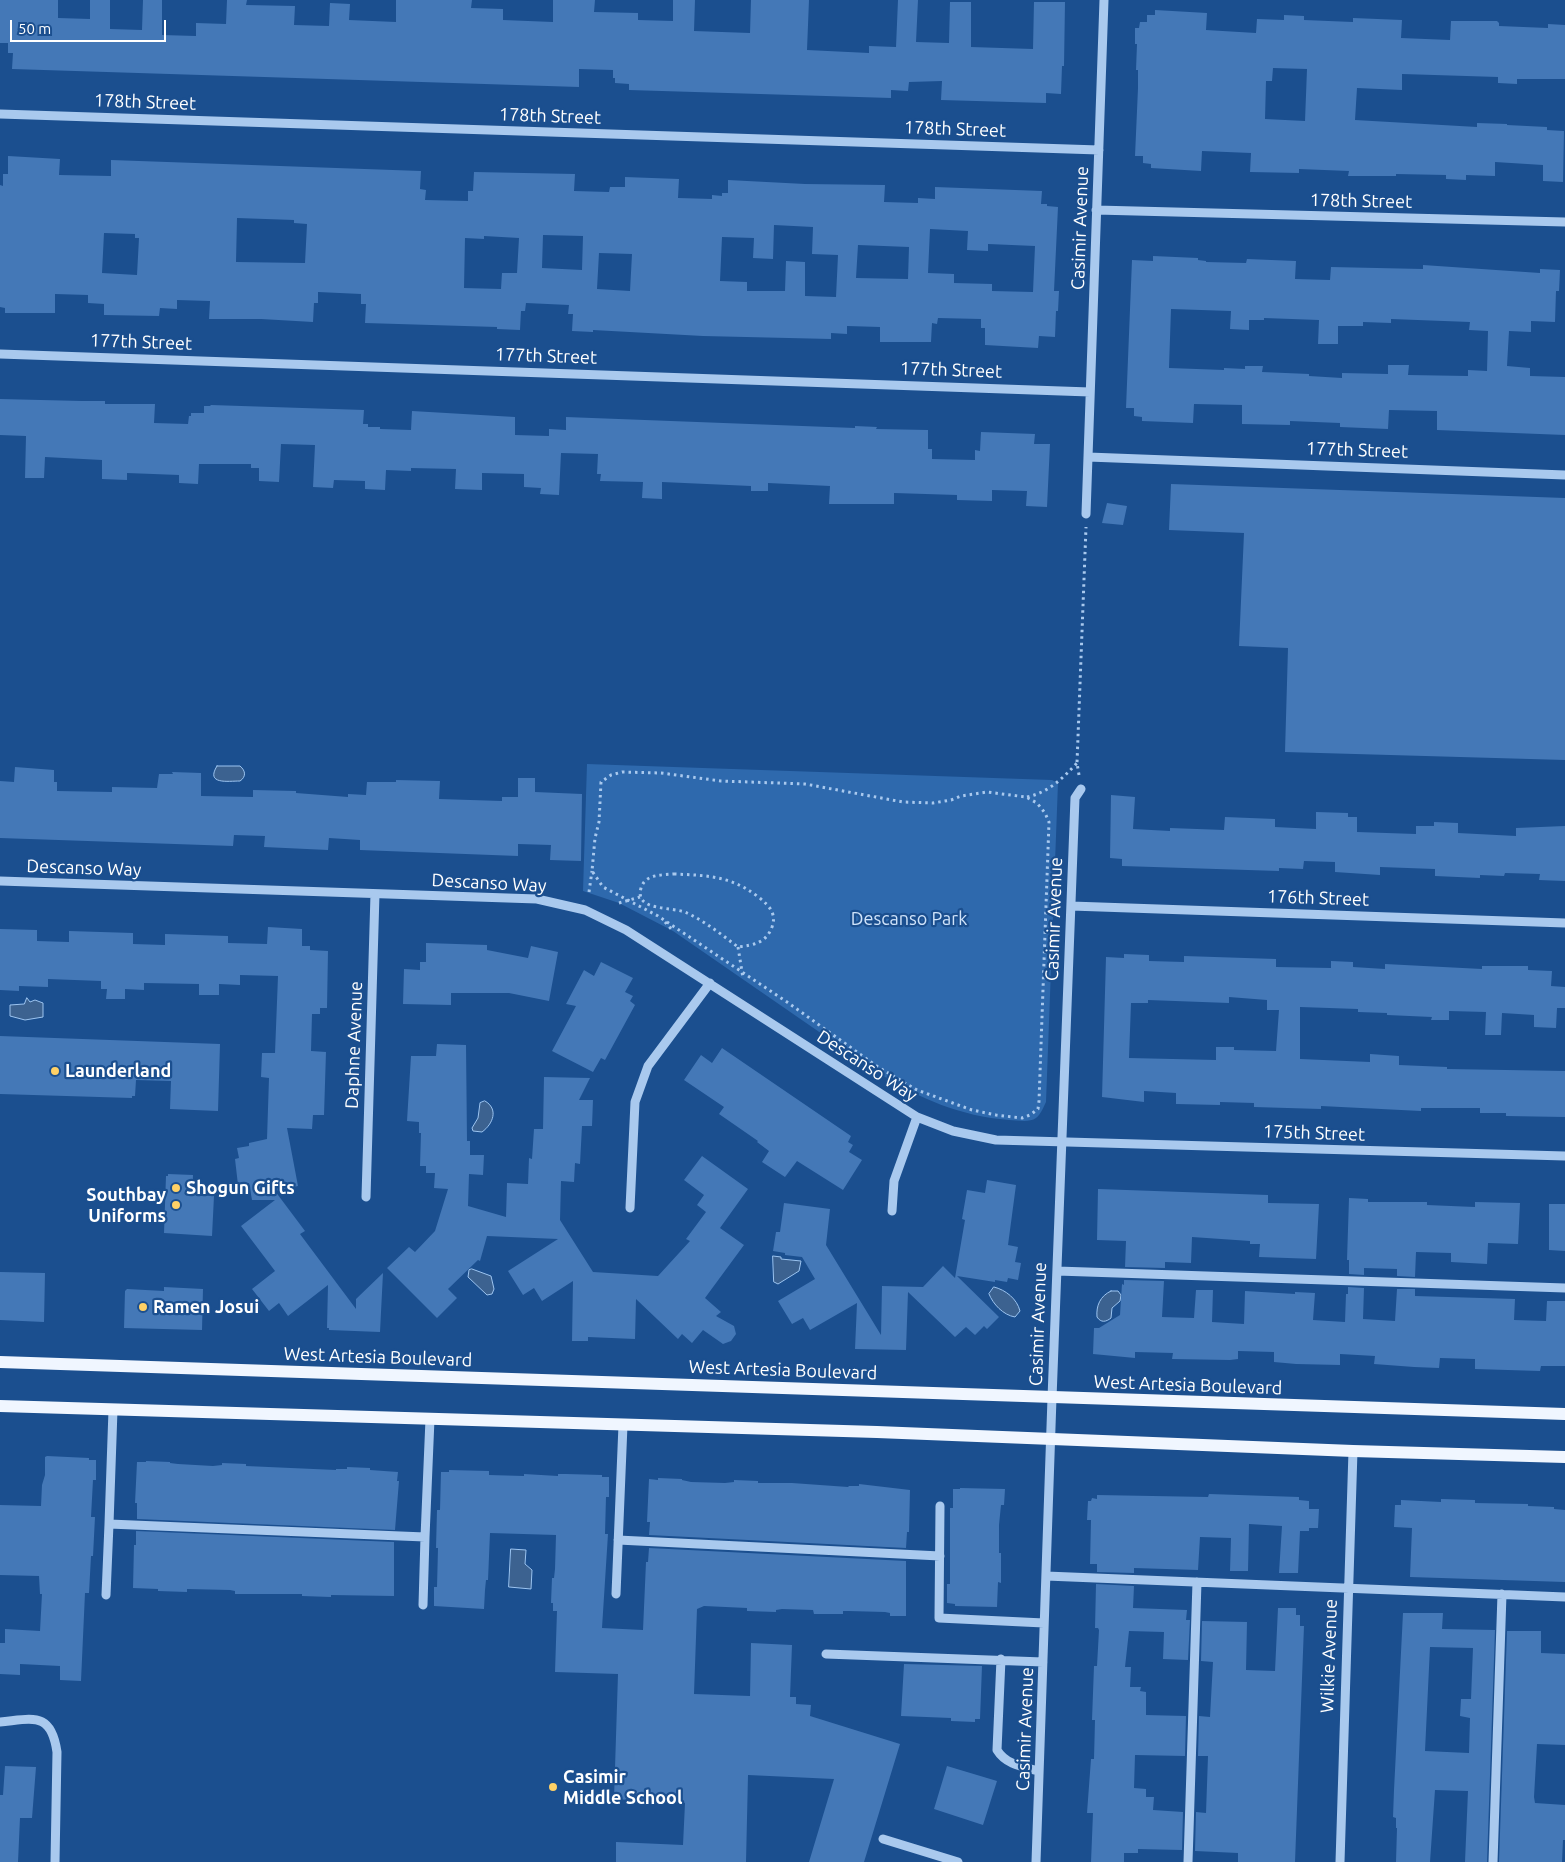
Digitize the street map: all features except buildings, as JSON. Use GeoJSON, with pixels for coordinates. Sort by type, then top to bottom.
{"type":"FeatureCollection","features":[{"type":"Feature","properties":{"kind":"main road","name":"West Artesia Boulevard"},"geometry":{"type":"LineString","coordinates":[[0,1362],[1565,1414]]}},
{"type":"Feature","properties":{"kind":"main road"},"geometry":{"type":"LineString","coordinates":[[0,1406],[1565,1457]]}},
{"type":"Feature","properties":{"kind":"street","name":"Casimir Avenue"},"geometry":{"type":"LineString","coordinates":[[1086,514],[1104,0]]}},
{"type":"Feature","properties":{"kind":"street","name":"178th Street"},"geometry":{"type":"LineString","coordinates":[[0,114],[1099,150]]}},
{"type":"Feature","properties":{"kind":"street","name":"178th Street"},"geometry":{"type":"LineString","coordinates":[[1096,210],[1565,222]]}},
{"type":"Feature","properties":{"kind":"street","name":"177th Street"},"geometry":{"type":"LineString","coordinates":[[0,354],[1090,392]]}},
{"type":"Feature","properties":{"kind":"street","name":"177th Street"},"geometry":{"type":"LineString","coordinates":[[1088,456],[1565,475]]}},
{"type":"Feature","properties":{"kind":"street","name":"Casimir Avenue"},"geometry":{"type":"LineString","coordinates":[[1036,1862],[1056,1271],[1075,798],[1082,789]]}},
{"type":"Feature","properties":{"kind":"street","name":"Descanso Way"},"geometry":{"type":"LineString","coordinates":[[0,881],[536,899],[586,910],[626,930],[916,1117],[953,1132],[996,1140],[1062,1142]]}},
{"type":"Feature","properties":{"kind":"street","name":"Daphne Avenue"},"geometry":{"type":"LineString","coordinates":[[366,1197],[375,894]]}},
{"type":"Feature","properties":{"kind":"street","name":"176th Street"},"geometry":{"type":"LineString","coordinates":[[1071,906],[1565,923]]}},
{"type":"Feature","properties":{"kind":"street"},"geometry":{"type":"LineString","coordinates":[[630,1208],[635,1102],[638,1093],[648,1066],[710,983]]}},
{"type":"Feature","properties":{"kind":"street"},"geometry":{"type":"LineString","coordinates":[[892,1211],[894,1181],[916,1117]]}},
{"type":"Feature","properties":{"kind":"street","name":"175th Street"},"geometry":{"type":"LineString","coordinates":[[1062,1142],[1565,1156]]}},
{"type":"Feature","properties":{"kind":"street"},"geometry":{"type":"LineString","coordinates":[[1056,1271],[1565,1288]]}},
{"type":"Feature","properties":{"kind":"street"},"geometry":{"type":"LineString","coordinates":[[106,1595],[112,1410]]}},
{"type":"Feature","properties":{"kind":"street"},"geometry":{"type":"LineString","coordinates":[[423,1606],[430,1419]]}},
{"type":"Feature","properties":{"kind":"street"},"geometry":{"type":"LineString","coordinates":[[616,1594],[623,1425]]}},
{"type":"Feature","properties":{"kind":"street","name":"Wilkie Avenue"},"geometry":{"type":"LineString","coordinates":[[1340,1862],[1353,1451]]}},
{"type":"Feature","properties":{"kind":"street"},"geometry":{"type":"LineString","coordinates":[[940,1506],[938,1618],[1044,1623]]}},
{"type":"Feature","properties":{"kind":"street"},"geometry":{"type":"LineString","coordinates":[[108,1524],[425,1537]]}},
{"type":"Feature","properties":{"kind":"street"},"geometry":{"type":"LineString","coordinates":[[618,1540],[940,1556]]}},
{"type":"Feature","properties":{"kind":"street"},"geometry":{"type":"LineString","coordinates":[[1046,1576],[1565,1597]]}},
{"type":"Feature","properties":{"kind":"street"},"geometry":{"type":"LineString","coordinates":[[1188,1862],[1197,1582]]}},
{"type":"Feature","properties":{"kind":"street"},"geometry":{"type":"LineString","coordinates":[[1494,1862],[1502,1594]]}},
{"type":"Feature","properties":{"kind":"street"},"geometry":{"type":"LineString","coordinates":[[826,1654],[1043,1662]]}},
{"type":"Feature","properties":{"kind":"street"},"geometry":{"type":"LineString","coordinates":[[1001,1659],[997,1750],[1001,1757],[1014,1765],[1039,1771]]}},
{"type":"Feature","properties":{"kind":"street"},"geometry":{"type":"LineString","coordinates":[[0,1722],[18,1719],[38,1720],[50,1727],[55,1738],[57,1752],[55,1862]]}},
{"type":"Feature","properties":{"kind":"street"},"geometry":{"type":"LineString","coordinates":[[883,1839],[958,1862]]}},
{"type":"Feature","properties":{"kind":"path"},"geometry":{"type":"LineString","coordinates":[[1082,789],[1077,763],[1086,514]]}},
{"type":"Feature","properties":{"kind":"path"},"geometry":{"type":"LineString","coordinates":[[589,892],[594,845],[599,822],[601,782],[610,775],[622,772],[648,772],[721,782],[805,784],[904,802],[933,803],[987,792],[1026,797],[1040,794],[1058,783],[1077,763]]}},
{"type":"Feature","properties":{"kind":"path"},"geometry":{"type":"LineString","coordinates":[[592,870],[603,887],[659,917],[787,1002],[878,1067],[917,1090],[972,1110],[1022,1118],[1035,1112],[1039,1101],[1049,822],[1037,803],[1026,797]]}},
{"type":"Feature","properties":{"kind":"path"},"geometry":{"type":"LineString","coordinates":[[664,875],[707,876],[728,880],[751,892],[770,908],[774,920],[767,938],[754,945],[738,947],[703,921],[685,912],[659,908],[645,903],[640,897],[642,883],[647,879],[664,875]]}},
{"type":"Feature","properties":{"kind":"path"},"geometry":{"type":"LineString","coordinates":[[619,903],[640,897]]}},
{"type":"Feature","properties":{"kind":"path"},"geometry":{"type":"LineString","coordinates":[[659,908],[659,917],[673,931]]}},
{"type":"Feature","properties":{"kind":"path"},"geometry":{"type":"LineString","coordinates":[[738,947],[743,978]]}},
{"type":"Feature","properties":{"kind":"path"},"geometry":{"type":"LineString","coordinates":[[1035,1112],[1039,1115]]}},
{"type":"Feature","properties":{"kind":"green space","name":"Descanso Park"},"geometry":{"type":"Polygon","coordinates":[[[587,764],[1052,780],[1058,783],[1046,1102],[1039,1115],[1033,1120],[1026,1121],[974,1115],[941,1105],[911,1091],[880,1074],[673,931],[619,903],[583,891],[587,764]]]}},
{"type":"Feature","properties":{"kind":"shaded area"},"geometry":{"type":"Polygon","coordinates":[[[217,766],[240,766],[244,776],[240,781],[220,781],[214,776],[217,766]]]}},
{"type":"Feature","properties":{"kind":"shaded area"},"geometry":{"type":"Polygon","coordinates":[[[27,998],[30,1002],[35,1000],[43,1003],[43,1017],[25,1020],[10,1016],[10,1005],[24,1004],[27,998]]]}},
{"type":"Feature","properties":{"kind":"shaded area"},"geometry":{"type":"Polygon","coordinates":[[[485,1101],[492,1108],[493,1117],[489,1125],[482,1132],[473,1131],[472,1128],[478,1118],[480,1103],[485,1101]]]}},
{"type":"Feature","properties":{"kind":"shaded area"},"geometry":{"type":"Polygon","coordinates":[[[773,1256],[781,1257],[781,1259],[801,1261],[799,1271],[778,1284],[774,1282],[773,1256]]]}},
{"type":"Feature","properties":{"kind":"shaded area"},"geometry":{"type":"Polygon","coordinates":[[[472,1269],[491,1276],[494,1289],[492,1294],[487,1295],[468,1277],[469,1270],[472,1269]]]}},
{"type":"Feature","properties":{"kind":"shaded area"},"geometry":{"type":"Polygon","coordinates":[[[994,1287],[1003,1290],[1014,1299],[1020,1311],[1015,1317],[999,1309],[993,1302],[989,1294],[994,1287]]]}},
{"type":"Feature","properties":{"kind":"shaded area"},"geometry":{"type":"Polygon","coordinates":[[[1111,1291],[1118,1291],[1121,1295],[1120,1301],[1112,1308],[1111,1318],[1102,1321],[1097,1317],[1098,1305],[1101,1299],[1111,1291]]]}},
{"type":"Feature","properties":{"kind":"shaded area"},"geometry":{"type":"Polygon","coordinates":[[[511,1549],[526,1550],[525,1564],[532,1570],[531,1589],[509,1587],[511,1549]]]}},
{"type":"Feature","properties":{"kind":"place","name":"Launderland"},"geometry":{"type":"Point","coordinates":[55,1071]}},
{"type":"Feature","properties":{"kind":"place","name":"Shogun Gifts"},"geometry":{"type":"Point","coordinates":[176,1188]}},
{"type":"Feature","properties":{"kind":"place","name":"Southbay Uniforms"},"geometry":{"type":"Point","coordinates":[176,1205]}},
{"type":"Feature","properties":{"kind":"place","name":"Ramen Josui"},"geometry":{"type":"Point","coordinates":[143,1307]}},
{"type":"Feature","properties":{"kind":"place","name":"Casimir Middle School"},"geometry":{"type":"Point","coordinates":[553,1787]}}]}
